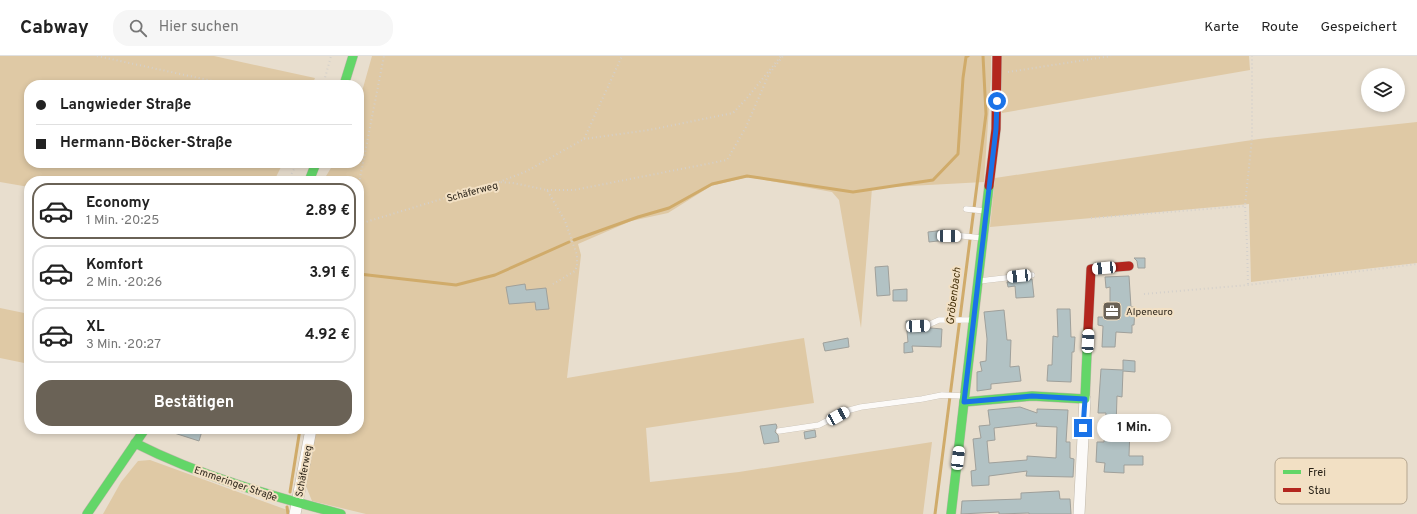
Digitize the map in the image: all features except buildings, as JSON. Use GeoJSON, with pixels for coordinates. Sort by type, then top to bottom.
{"type":"FeatureCollection","features":[{"type":"Feature","properties":{"kind":"street"},"geometry":{"type":"LineString","coordinates":[[346,80],[353,56]]}},
{"type":"Feature","properties":{"kind":"street"},"geometry":{"type":"LineString","coordinates":[[951,514],[962,398],[979,281],[979,238],[996,129],[997,56]]}},
{"type":"Feature","properties":{"kind":"street"},"geometry":{"type":"LineString","coordinates":[[1079,514],[1091,269],[1129,266]]}},
{"type":"Feature","properties":{"kind":"street"},"geometry":{"type":"LineString","coordinates":[[962,398],[1032,396],[1085,399]]}},
{"type":"Feature","properties":{"kind":"street"},"geometry":{"type":"LineString","coordinates":[[87,514],[141,434]]}},
{"type":"Feature","properties":{"kind":"street","name":"Schäferweg"},"geometry":{"type":"LineString","coordinates":[[296,509],[310,434]]}},
{"type":"Feature","properties":{"kind":"street","name":"Emmeringer Straße"},"geometry":{"type":"LineString","coordinates":[[135,443],[152,452],[296,509],[341,514]]}},
{"type":"Feature","properties":{"kind":"lane"},"geometry":{"type":"LineString","coordinates":[[966,209],[984,211]]}},
{"type":"Feature","properties":{"kind":"lane"},"geometry":{"type":"LineString","coordinates":[[949,236],[979,238]]}},
{"type":"Feature","properties":{"kind":"lane"},"geometry":{"type":"LineString","coordinates":[[979,281],[1032,275]]}},
{"type":"Feature","properties":{"kind":"lane"},"geometry":{"type":"LineString","coordinates":[[918,326],[928,325],[938,320],[974,320]]}},
{"type":"Feature","properties":{"kind":"lane"},"geometry":{"type":"LineString","coordinates":[[778,431],[818,425],[846,411],[861,407],[942,395],[962,398]]}},
{"type":"Feature","properties":{"kind":"path"},"geometry":{"type":"LineString","coordinates":[[98,56],[208,80]]}},
{"type":"Feature","properties":{"kind":"path"},"geometry":{"type":"LineString","coordinates":[[324,80],[331,56]]}},
{"type":"Feature","properties":{"kind":"path"},"geometry":{"type":"LineString","coordinates":[[364,158],[384,56]]}},
{"type":"Feature","properties":{"kind":"path"},"geometry":{"type":"LineString","coordinates":[[584,139],[622,56]]}},
{"type":"Feature","properties":{"kind":"path"},"geometry":{"type":"LineString","coordinates":[[498,182],[525,172],[584,139],[650,130],[733,113],[782,56]]}},
{"type":"Feature","properties":{"kind":"path","name":"Schäferweg"},"geometry":{"type":"LineString","coordinates":[[364,222],[498,182],[512,183],[547,190],[574,190],[727,160],[746,127],[769,74],[782,56]]}},
{"type":"Feature","properties":{"kind":"path"},"geometry":{"type":"LineString","coordinates":[[997,74],[1111,56]]}},
{"type":"Feature","properties":{"kind":"path"},"geometry":{"type":"LineString","coordinates":[[1248,285],[1245,206],[1252,138],[1252,56]]}},
{"type":"Feature","properties":{"kind":"path"},"geometry":{"type":"LineString","coordinates":[[547,190],[565,221],[578,261],[575,271],[554,284]]}},
{"type":"Feature","properties":{"kind":"path"},"geometry":{"type":"LineString","coordinates":[[1090,218],[1245,206]]}},
{"type":"Feature","properties":{"kind":"path"},"geometry":{"type":"LineString","coordinates":[[1144,294],[1248,285],[1417,264]]}},
{"type":"Feature","properties":{"kind":"shaded area"},"geometry":{"type":"Polygon","coordinates":[[[0,56],[214,56],[315,78],[314,80],[24,80],[24,168],[280,168],[276,176],[24,176],[24,186],[0,182],[0,56]]]}},
{"type":"Feature","properties":{"kind":"shaded area"},"geometry":{"type":"Polygon","coordinates":[[[372,56],[991,56],[991,78],[984,182],[872,188],[861,328],[839,200],[832,192],[748,177],[711,186],[668,213],[631,221],[578,244],[581,255],[567,378],[804,338],[814,403],[646,428],[650,482],[739,472],[932,442],[923,514],[366,514],[312,501],[306,486],[314,434],[364,434],[364,176],[326,176],[331,168],[364,168],[364,84],[372,56]]]}},
{"type":"Feature","properties":{"kind":"shaded area"},"geometry":{"type":"Polygon","coordinates":[[[1001,56],[1249,56],[1250,70],[1002,113],[1001,56]]]}},
{"type":"Feature","properties":{"kind":"shaded area"},"geometry":{"type":"Polygon","coordinates":[[[1417,122],[1417,263],[1251,282],[1249,204],[990,227],[995,178],[1259,139],[1417,122]]]}},
{"type":"Feature","properties":{"kind":"shaded area"},"geometry":{"type":"Polygon","coordinates":[[[0,308],[24,313],[24,363],[0,358],[0,308]]]}},
{"type":"Feature","properties":{"kind":"shaded area"},"geometry":{"type":"Polygon","coordinates":[[[150,460],[290,511],[289,514],[103,514],[121,482],[138,461],[150,460]]]}},
{"type":"Feature","properties":{"kind":"waterway"},"geometry":{"type":"LineString","coordinates":[[574,240],[638,217],[669,208],[712,184],[747,176],[853,192],[933,180],[958,154],[963,78],[966,57],[968,56]]}},
{"type":"Feature","properties":{"kind":"waterway","name":"Gröbenbach"},"geometry":{"type":"LineString","coordinates":[[935,514],[986,114],[983,56]]}},
{"type":"Feature","properties":{"kind":"waterway"},"geometry":{"type":"LineString","coordinates":[[364,275],[456,285],[495,275],[569,242]]}},
{"type":"Feature","properties":{"kind":"waterway"},"geometry":{"type":"LineString","coordinates":[[290,492],[299,434]]}},
{"type":"Feature","properties":{"kind":"waterway"},"geometry":{"type":"LineString","coordinates":[[287,507],[288,514]]}},
{"type":"Feature","properties":{"kind":"traffic: fast"},"geometry":{"type":"LineString","coordinates":[[346,80],[353,56]]}},
{"type":"Feature","properties":{"kind":"traffic: fast"},"geometry":{"type":"LineString","coordinates":[[311,176],[314,168]]}},
{"type":"Feature","properties":{"kind":"traffic: fast"},"geometry":{"type":"LineString","coordinates":[[951,514],[989,186]]}},
{"type":"Feature","properties":{"kind":"traffic: fast"},"geometry":{"type":"LineString","coordinates":[[964,402],[1032,396],[1085,399],[1088,329]]}},
{"type":"Feature","properties":{"kind":"traffic: fast"},"geometry":{"type":"LineString","coordinates":[[87,514],[142,434]]}},
{"type":"Feature","properties":{"kind":"traffic: fast"},"geometry":{"type":"LineString","coordinates":[[135,443],[160,455],[236,484],[341,514]]}},
{"type":"Feature","properties":{"kind":"traffic: jam"},"geometry":{"type":"LineString","coordinates":[[989,186],[996,129],[997,56]]}},
{"type":"Feature","properties":{"kind":"traffic: jam"},"geometry":{"type":"LineString","coordinates":[[1088,329],[1091,269],[1129,266]]}},
{"type":"Feature","properties":{"kind":"place","name":"Alpeneuro"},"geometry":{"type":"Point","coordinates":[1112,311]}},
{"type":"Feature","properties":{"kind":"route"},"geometry":{"type":"LineString","coordinates":[[997,101],[996,129],[964,402],[1032,396],[1085,399],[1083,428]]}}]}
